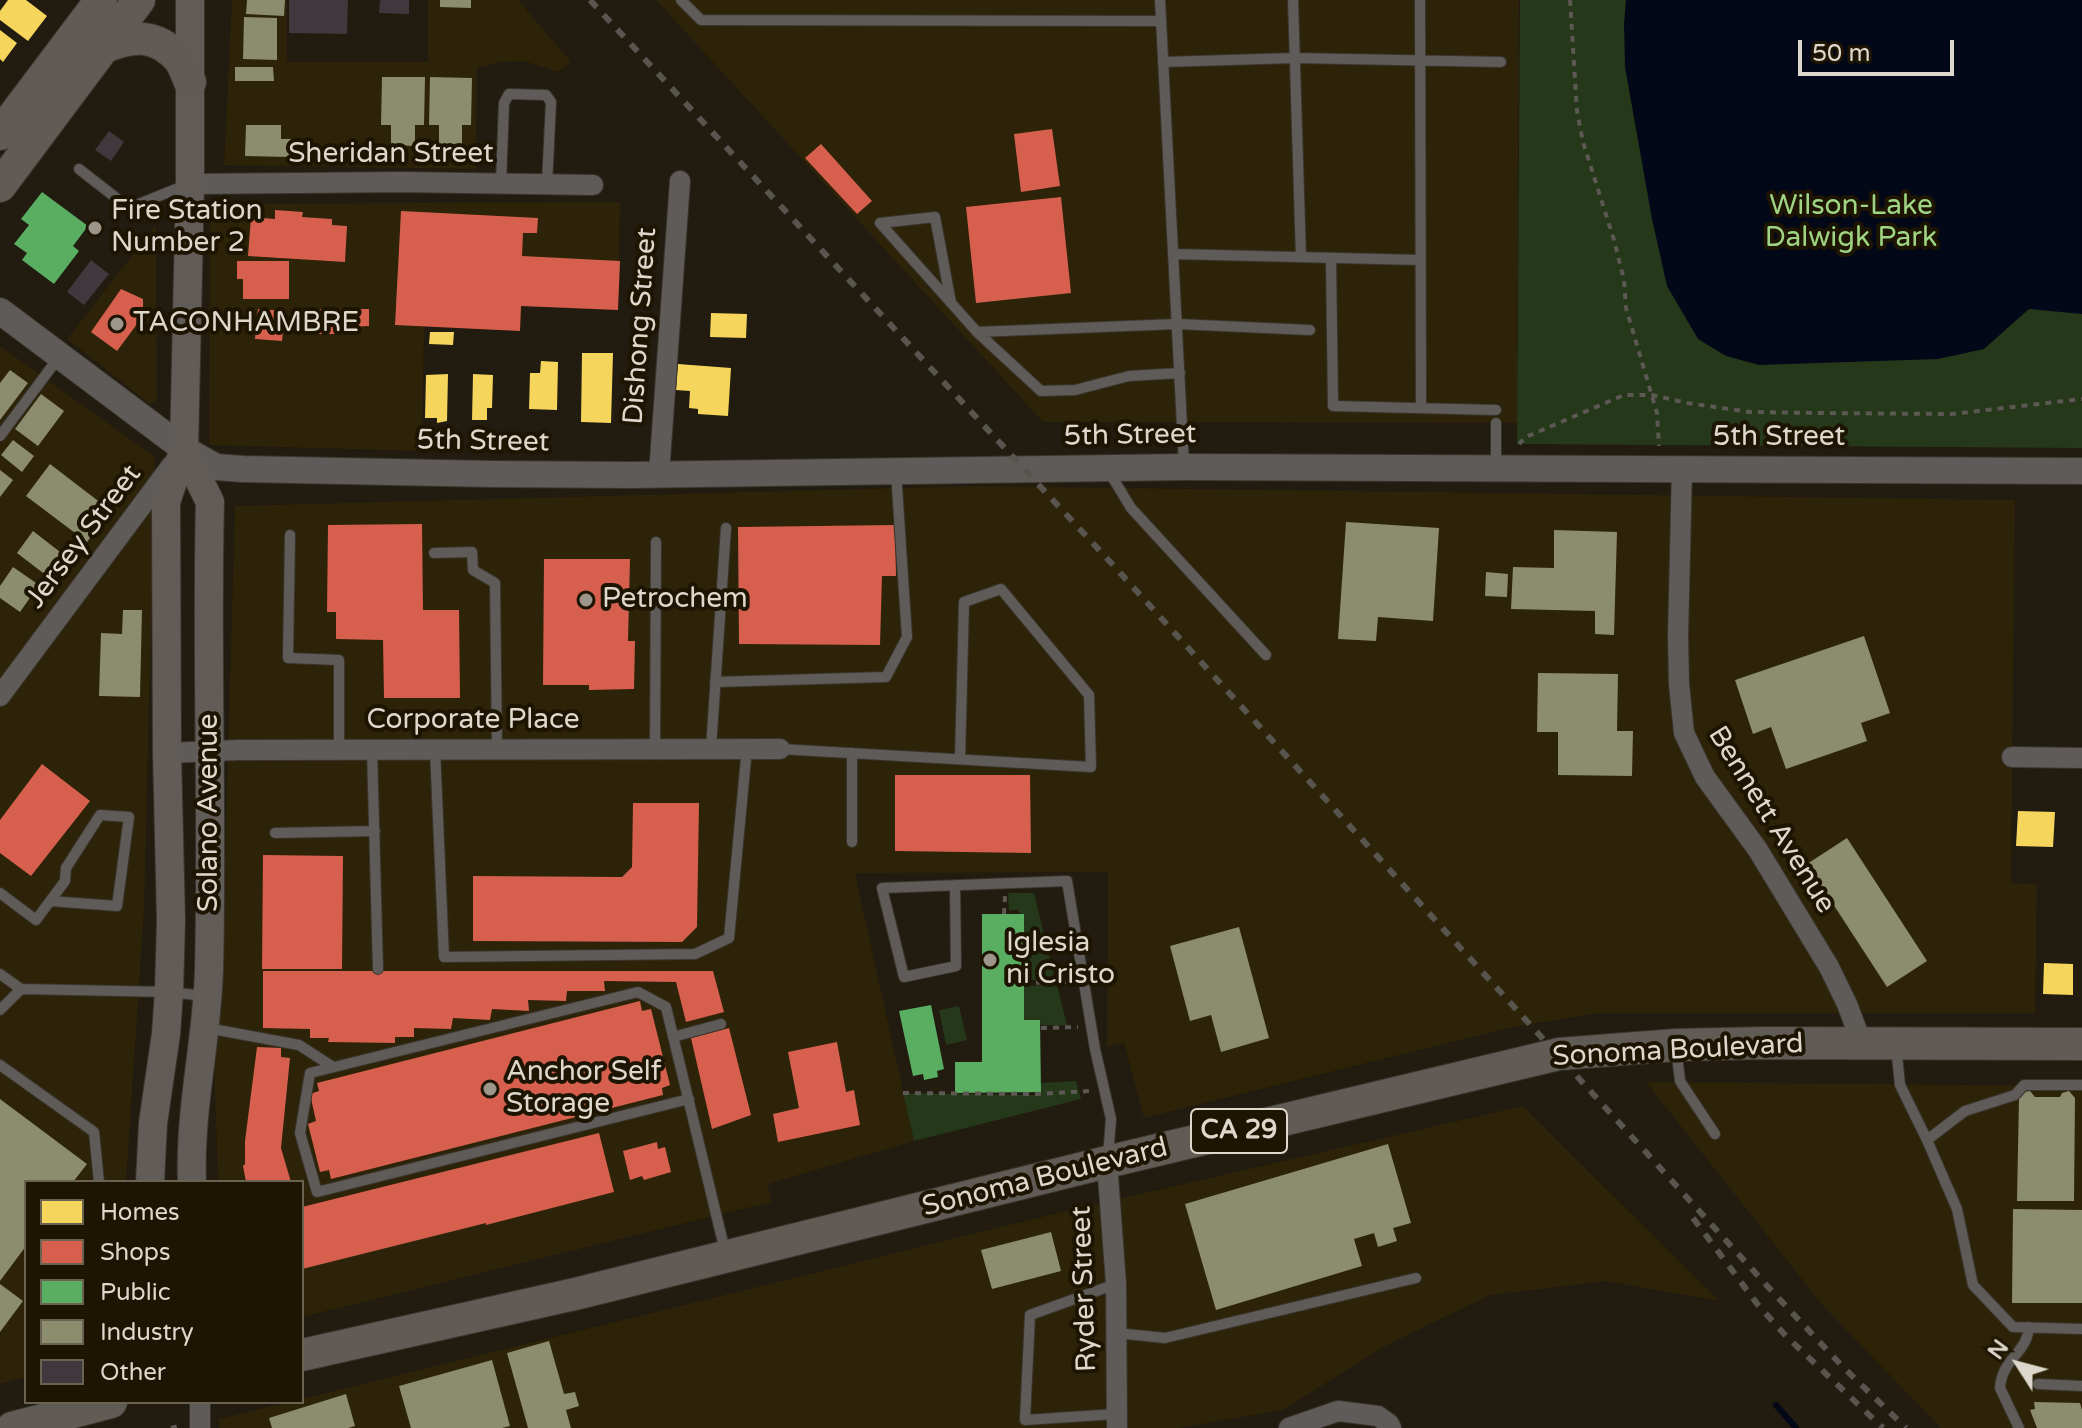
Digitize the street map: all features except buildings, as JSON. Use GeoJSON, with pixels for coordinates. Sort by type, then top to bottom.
{"type":"FeatureCollection","features":[{"type":"Feature","properties":{"kind":"main road"},"geometry":{"type":"LineString","coordinates":[[0,134],[101,0]]}},
{"type":"Feature","properties":{"kind":"main road"},"geometry":{"type":"LineString","coordinates":[[0,186],[139,0]]}},
{"type":"Feature","properties":{"kind":"main road","name":"Solano Avenue"},"geometry":{"type":"LineString","coordinates":[[150,1180],[153,1123],[169,992],[171,920],[166,502],[184,449],[190,184],[190,0]]}},
{"type":"Feature","properties":{"kind":"main road"},"geometry":{"type":"LineString","coordinates":[[105,47],[126,38],[145,38],[160,43],[181,61],[190,82]]}},
{"type":"Feature","properties":{"kind":"main road","name":"Solano Avenue"},"geometry":{"type":"LineString","coordinates":[[184,449],[210,502],[208,996],[192,1128],[192,1180]]}},
{"type":"Feature","properties":{"kind":"main road","name":"Sonoma Boulevard"},"geometry":{"type":"LineString","coordinates":[[304,1355],[575,1294],[1559,1054],[1676,1045],[1763,1043],[2082,1044]]}},
{"type":"Feature","properties":{"kind":"main road"},"geometry":{"type":"LineString","coordinates":[[12,1428],[103,1404]]}},
{"type":"Feature","properties":{"kind":"street","name":"Dishong Street"},"geometry":{"type":"LineString","coordinates":[[659,474],[680,181]]}},
{"type":"Feature","properties":{"kind":"street","name":"Sheridan Street"},"geometry":{"type":"LineString","coordinates":[[190,184],[386,182],[593,185]]}},
{"type":"Feature","properties":{"kind":"street","name":"5th Street"},"geometry":{"type":"LineString","coordinates":[[5,319],[184,449],[216,467],[243,469],[491,474],[1184,467],[2082,471]]}},
{"type":"Feature","properties":{"kind":"street","name":"Jersey Street"},"geometry":{"type":"LineString","coordinates":[[0,696],[184,449]]}},
{"type":"Feature","properties":{"kind":"street","name":"Bennett Avenue"},"geometry":{"type":"LineString","coordinates":[[1672,469],[1679,684],[1684,733],[1705,777],[1758,850],[1829,967],[1862,1044]]}},
{"type":"Feature","properties":{"kind":"street","name":"Corporate Place"},"geometry":{"type":"LineString","coordinates":[[167,753],[210,750],[780,749]]}},
{"type":"Feature","properties":{"kind":"street"},"geometry":{"type":"LineString","coordinates":[[2012,757],[2082,758]]}},
{"type":"Feature","properties":{"kind":"street","name":"Ryder Street"},"geometry":{"type":"LineString","coordinates":[[1107,1162],[1116,1284],[1116,1421]]}},
{"type":"Feature","properties":{"kind":"street"},"geometry":{"type":"LineString","coordinates":[[200,1404],[200,1428]]}},
{"type":"Feature","properties":{"kind":"street"},"geometry":{"type":"LineString","coordinates":[[1289,1428],[1338,1411],[1378,1416],[1391,1428]]}},
{"type":"Feature","properties":{"kind":"lane"},"geometry":{"type":"LineString","coordinates":[[681,0],[701,20],[1161,21]]}},
{"type":"Feature","properties":{"kind":"lane"},"geometry":{"type":"LineString","coordinates":[[1160,0],[1184,467]]}},
{"type":"Feature","properties":{"kind":"lane"},"geometry":{"type":"LineString","coordinates":[[1293,0],[1301,257]]}},
{"type":"Feature","properties":{"kind":"lane"},"geometry":{"type":"LineString","coordinates":[[1420,0],[1421,408]]}},
{"type":"Feature","properties":{"kind":"lane"},"geometry":{"type":"LineString","coordinates":[[1163,62],[1295,58],[1501,62]]}},
{"type":"Feature","properties":{"kind":"lane"},"geometry":{"type":"LineString","coordinates":[[501,183],[504,103],[509,94],[546,95],[551,102],[547,184]]}},
{"type":"Feature","properties":{"kind":"lane"},"geometry":{"type":"LineString","coordinates":[[79,169],[129,208],[190,184]]}},
{"type":"Feature","properties":{"kind":"lane"},"geometry":{"type":"LineString","coordinates":[[951,303],[935,217],[880,223],[941,292],[977,332],[1041,391],[1075,390],[1129,376],[1180,373]]}},
{"type":"Feature","properties":{"kind":"lane"},"geometry":{"type":"LineString","coordinates":[[1173,254],[1420,260]]}},
{"type":"Feature","properties":{"kind":"lane"},"geometry":{"type":"LineString","coordinates":[[1331,258],[1333,406],[1496,410]]}},
{"type":"Feature","properties":{"kind":"lane"},"geometry":{"type":"LineString","coordinates":[[977,332],[1177,324],[1310,330]]}},
{"type":"Feature","properties":{"kind":"lane"},"geometry":{"type":"LineString","coordinates":[[0,436],[60,356]]}},
{"type":"Feature","properties":{"kind":"lane"},"geometry":{"type":"LineString","coordinates":[[1496,423],[1496,468]]}},
{"type":"Feature","properties":{"kind":"lane"},"geometry":{"type":"LineString","coordinates":[[1107,468],[1131,508],[1266,655]]}},
{"type":"Feature","properties":{"kind":"lane"},"geometry":{"type":"LineString","coordinates":[[715,682],[886,677],[907,637],[896,470]]}},
{"type":"Feature","properties":{"kind":"lane"},"geometry":{"type":"LineString","coordinates":[[711,748],[726,528]]}},
{"type":"Feature","properties":{"kind":"lane"},"geometry":{"type":"LineString","coordinates":[[290,535],[288,658],[339,660],[339,750]]}},
{"type":"Feature","properties":{"kind":"lane"},"geometry":{"type":"LineString","coordinates":[[655,749],[656,542]]}},
{"type":"Feature","properties":{"kind":"lane"},"geometry":{"type":"LineString","coordinates":[[434,553],[472,552],[473,570],[495,583],[497,749]]}},
{"type":"Feature","properties":{"kind":"lane"},"geometry":{"type":"LineString","coordinates":[[780,749],[1091,767],[1089,695],[1001,589],[964,602],[960,759]]}},
{"type":"Feature","properties":{"kind":"lane"},"geometry":{"type":"LineString","coordinates":[[435,749],[444,957],[695,954],[729,938],[747,748]]}},
{"type":"Feature","properties":{"kind":"lane"},"geometry":{"type":"LineString","coordinates":[[372,750],[378,969]]}},
{"type":"Feature","properties":{"kind":"lane"},"geometry":{"type":"LineString","coordinates":[[852,753],[852,842]]}},
{"type":"Feature","properties":{"kind":"lane"},"geometry":{"type":"LineString","coordinates":[[0,893],[36,920],[50,901],[65,881],[66,868],[100,815],[129,817],[117,906],[50,901]]}},
{"type":"Feature","properties":{"kind":"lane"},"geometry":{"type":"LineString","coordinates":[[275,833],[375,831]]}},
{"type":"Feature","properties":{"kind":"lane","name":"Ryder Street"},"geometry":{"type":"LineString","coordinates":[[955,885],[956,966],[904,977],[882,888],[955,885],[1067,881],[1111,1119],[1107,1162]]}},
{"type":"Feature","properties":{"kind":"lane"},"geometry":{"type":"LineString","coordinates":[[0,974],[21,989],[169,992],[208,996]]}},
{"type":"Feature","properties":{"kind":"lane"},"geometry":{"type":"LineString","coordinates":[[0,1010],[21,989]]}},
{"type":"Feature","properties":{"kind":"lane"},"geometry":{"type":"LineString","coordinates":[[689,1099],[317,1192],[300,1133],[310,1073],[638,992],[666,1007],[689,1099],[727,1256]]}},
{"type":"Feature","properties":{"kind":"lane"},"geometry":{"type":"LineString","coordinates":[[673,1037],[721,1024]]}},
{"type":"Feature","properties":{"kind":"lane"},"geometry":{"type":"LineString","coordinates":[[205,1028],[299,1045],[333,1067]]}},
{"type":"Feature","properties":{"kind":"lane"},"geometry":{"type":"LineString","coordinates":[[1896,1044],[1900,1085],[1957,1209],[1973,1285],[2013,1327],[2082,1329]]}},
{"type":"Feature","properties":{"kind":"lane"},"geometry":{"type":"LineString","coordinates":[[1676,1045],[1680,1081],[1715,1134]]}},
{"type":"Feature","properties":{"kind":"lane"},"geometry":{"type":"LineString","coordinates":[[0,1065],[94,1132],[99,1180]]}},
{"type":"Feature","properties":{"kind":"lane"},"geometry":{"type":"LineString","coordinates":[[1927,1140],[1965,1111],[2015,1095],[2024,1085],[2082,1085]]}},
{"type":"Feature","properties":{"kind":"lane"},"geometry":{"type":"LineString","coordinates":[[1116,1333],[1165,1338],[1416,1278]]}},
{"type":"Feature","properties":{"kind":"lane"},"geometry":{"type":"LineString","coordinates":[[1116,1284],[1030,1315],[1025,1420],[1116,1421]]}},
{"type":"Feature","properties":{"kind":"lane"},"geometry":{"type":"LineString","coordinates":[[2019,1428],[2000,1382],[2003,1370],[2028,1339],[2029,1327]]}},
{"type":"Feature","properties":{"kind":"lane"},"geometry":{"type":"LineString","coordinates":[[2038,1384],[2082,1386]]}},
{"type":"Feature","properties":{"kind":"path"},"geometry":{"type":"LineString","coordinates":[[1570,0],[1577,111],[1583,142],[1609,221],[1624,280],[1626,308],[1672,469]]}},
{"type":"Feature","properties":{"kind":"path"},"geometry":{"type":"LineString","coordinates":[[1496,468],[1526,437],[1624,395],[1652,395],[1750,412],[1817,413],[1952,414],[2082,399]]}},
{"type":"Feature","properties":{"kind":"path"},"geometry":{"type":"LineString","coordinates":[[1024,983],[1084,982]]}},
{"type":"Feature","properties":{"kind":"path"},"geometry":{"type":"LineString","coordinates":[[1041,1028],[1092,1026]]}},
{"type":"Feature","properties":{"kind":"path"},"geometry":{"type":"LineString","coordinates":[[903,1093],[1048,1094],[1104,1088]]}},
{"type":"Feature","properties":{"kind":"shaded area"},"geometry":{"type":"Polygon","coordinates":[[[232,0],[287,0],[287,62],[428,62],[428,0],[518,0],[571,62],[558,72],[524,61],[499,62],[477,68],[476,169],[224,165],[232,0]]]}},
{"type":"Feature","properties":{"kind":"shaded area"},"geometry":{"type":"Polygon","coordinates":[[[656,0],[1519,0],[1517,423],[1043,422],[656,0]]]}},
{"type":"Feature","properties":{"kind":"shaded area"},"geometry":{"type":"Polygon","coordinates":[[[620,202],[618,310],[522,306],[520,331],[424,326],[422,451],[209,445],[210,204],[620,202]]]}},
{"type":"Feature","properties":{"kind":"shaded area"},"geometry":{"type":"Polygon","coordinates":[[[156,225],[157,400],[150,404],[67,339],[156,225]]]}},
{"type":"Feature","properties":{"kind":"shaded area"},"geometry":{"type":"Polygon","coordinates":[[[0,346],[155,457],[144,911],[126,1180],[24,1180],[24,1378],[0,1384],[0,346]]]}},
{"type":"Feature","properties":{"kind":"shaded area"},"geometry":{"type":"Polygon","coordinates":[[[973,486],[2015,500],[2011,883],[2037,884],[2035,1013],[1599,1013],[1512,1027],[1144,1118],[1124,1043],[1107,1047],[1108,872],[855,873],[914,1141],[768,1184],[771,1202],[304,1317],[304,1180],[218,1180],[214,1057],[221,998],[235,506],[973,486]]]}},
{"type":"Feature","properties":{"kind":"shaded area"},"geometry":{"type":"Polygon","coordinates":[[[1646,1082],[2082,1086],[2082,1428],[1941,1428],[1824,1307],[1646,1082]]]}},
{"type":"Feature","properties":{"kind":"shaded area"},"geometry":{"type":"Polygon","coordinates":[[[1523,1106],[1719,1301],[1606,1281],[1490,1295],[1385,1346],[1283,1410],[1178,1428],[219,1428],[219,1419],[280,1404],[304,1404],[304,1399],[1062,1212],[1523,1106]]]}},
{"type":"Feature","properties":{"kind":"green space","name":"Wilson-Lake Dalwigk Park"},"geometry":{"type":"Polygon","coordinates":[[[1520,0],[2082,0],[2082,448],[1517,444],[1520,0]]]}},
{"type":"Feature","properties":{"kind":"green space"},"geometry":{"type":"Polygon","coordinates":[[[1008,893],[1034,893],[1055,980],[1024,980],[1024,914],[1009,910],[1008,893]]]}},
{"type":"Feature","properties":{"kind":"green space"},"geometry":{"type":"Polygon","coordinates":[[[1057,985],[1067,1025],[1041,1025],[1040,1020],[1024,1020],[1024,986],[1057,985]]]}},
{"type":"Feature","properties":{"kind":"green space"},"geometry":{"type":"Polygon","coordinates":[[[959,1006],[967,1040],[946,1045],[939,1010],[959,1006]]]}},
{"type":"Feature","properties":{"kind":"green space"},"geometry":{"type":"Polygon","coordinates":[[[1076,1081],[1081,1099],[914,1141],[903,1093],[1040,1095],[1041,1083],[1076,1081]]]}},
{"type":"Feature","properties":{"kind":"water","name":"Wilson-Lake Dalwigk Park"},"geometry":{"type":"Polygon","coordinates":[[[1626,0],[2082,0],[2082,314],[2029,309],[1984,349],[1938,359],[1759,365],[1726,356],[1698,339],[1667,286],[1652,219],[1625,67],[1626,0]]]}},
{"type":"Feature","properties":{"kind":"waterway"},"geometry":{"type":"LineString","coordinates":[[1776,1405],[1796,1428]]}},
{"type":"Feature","properties":{"kind":"railway"},"geometry":{"type":"LineString","coordinates":[[590,0],[1113,565],[1770,1289],[1906,1428]]}},
{"type":"Feature","properties":{"kind":"railway"},"geometry":{"type":"LineString","coordinates":[[1693,1218],[1758,1305],[1786,1336],[1883,1428]]}},
{"type":"Feature","properties":{"kind":"place","name":"Fire Station Number 2"},"geometry":{"type":"Point","coordinates":[95,228]}},
{"type":"Feature","properties":{"kind":"place","name":"TACONHAMBRE"},"geometry":{"type":"Point","coordinates":[117,324]}},
{"type":"Feature","properties":{"kind":"place","name":"Petrochem"},"geometry":{"type":"Point","coordinates":[586,600]}},
{"type":"Feature","properties":{"kind":"place","name":"Iglesia ni Cristo"},"geometry":{"type":"Point","coordinates":[990,960]}},
{"type":"Feature","properties":{"kind":"place","name":"Anchor Self Storage"},"geometry":{"type":"Point","coordinates":[490,1089]}}]}
